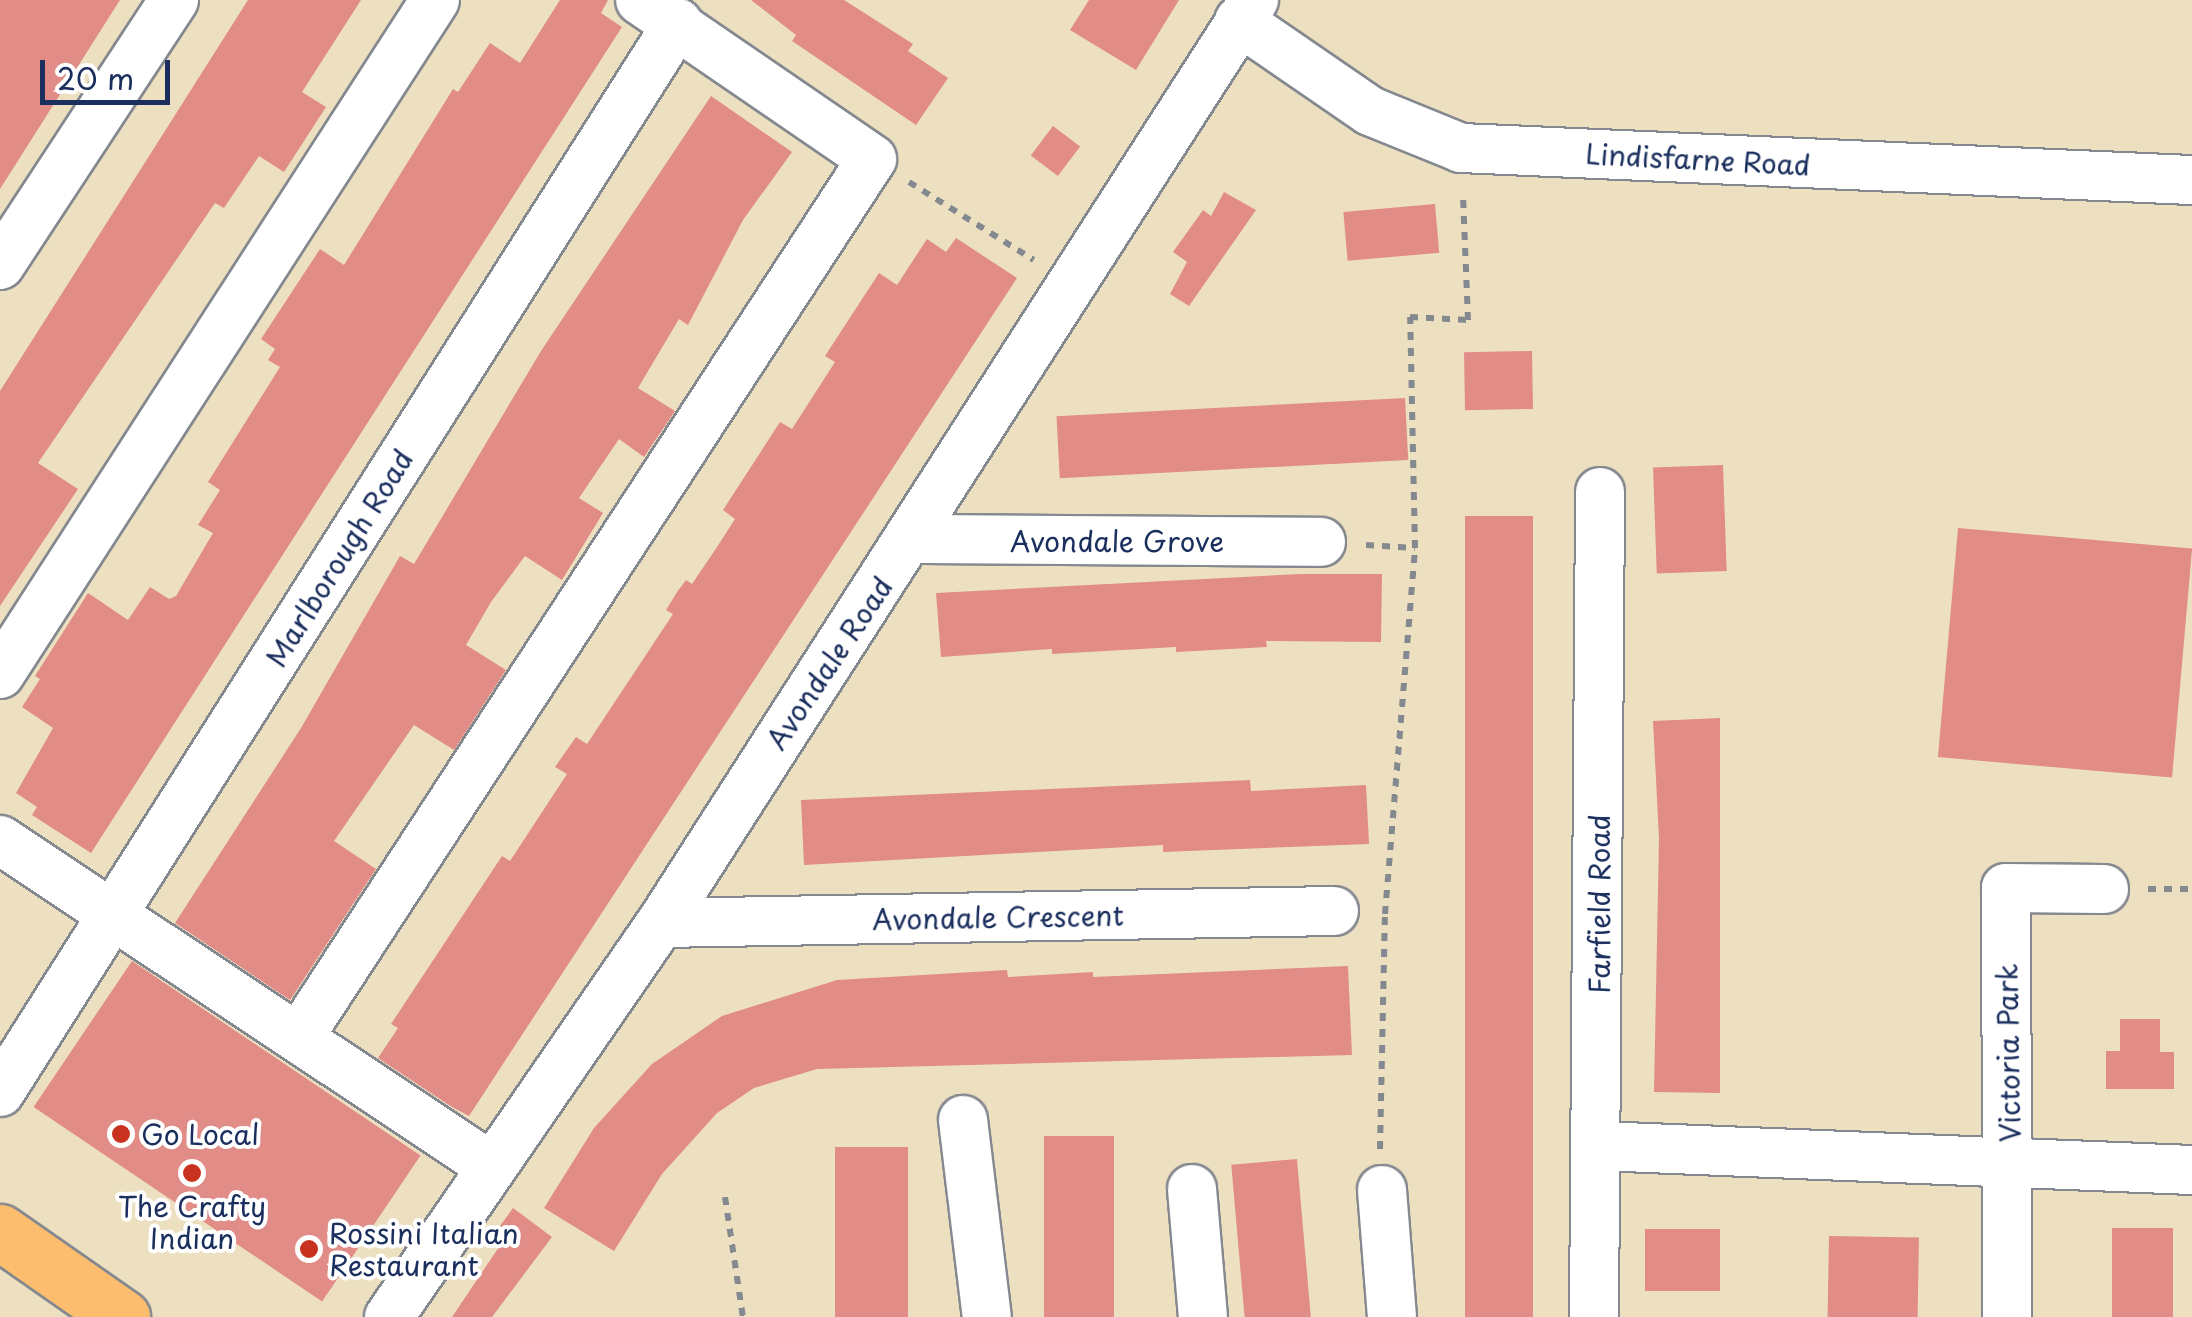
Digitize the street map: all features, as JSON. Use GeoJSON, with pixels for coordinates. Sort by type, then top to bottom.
{"type":"FeatureCollection","features":[{"type":"Feature","properties":{"kind":"highway"},"geometry":{"type":"LineString","coordinates":[[0,1232],[122,1317]]}},
{"type":"Feature","properties":{"kind":"street"},"geometry":{"type":"LineString","coordinates":[[0,266],[174,0]]}},
{"type":"Feature","properties":{"kind":"street"},"geometry":{"type":"LineString","coordinates":[[0,674],[435,0]]}},
{"type":"Feature","properties":{"kind":"street","name":"Lindisfarne Road"},"geometry":{"type":"LineString","coordinates":[[1247,10],[1370,111],[1461,148],[2192,180]]}},
{"type":"Feature","properties":{"kind":"street","name":"Avondale Road"},"geometry":{"type":"LineString","coordinates":[[389,1317],[661,923],[912,539],[1070,281],[1247,10]]}},
{"type":"Feature","properties":{"kind":"street"},"geometry":{"type":"LineString","coordinates":[[300,1037],[872,158],[659,12]]}},
{"type":"Feature","properties":{"kind":"street","name":"Marlborough Road"},"geometry":{"type":"LineString","coordinates":[[0,1092],[114,913],[659,12]]}},
{"type":"Feature","properties":{"kind":"street","name":"Farfield Road"},"geometry":{"type":"LineString","coordinates":[[1594,1317],[1599,1146],[1600,492]]}},
{"type":"Feature","properties":{"kind":"street","name":"Avondale Grove"},"geometry":{"type":"LineString","coordinates":[[912,539],[1321,542]]}},
{"type":"Feature","properties":{"kind":"street"},"geometry":{"type":"LineString","coordinates":[[0,840],[492,1167]]}},
{"type":"Feature","properties":{"kind":"street","name":"Victoria Park"},"geometry":{"type":"LineString","coordinates":[[2007,1317],[2006,888],[2104,889]]}},
{"type":"Feature","properties":{"kind":"street","name":"Avondale Crescent"},"geometry":{"type":"LineString","coordinates":[[661,923],[1334,911]]}},
{"type":"Feature","properties":{"kind":"street"},"geometry":{"type":"LineString","coordinates":[[962,1120],[987,1317]]}},
{"type":"Feature","properties":{"kind":"street"},"geometry":{"type":"LineString","coordinates":[[1599,1146],[2192,1170]]}},
{"type":"Feature","properties":{"kind":"street"},"geometry":{"type":"LineString","coordinates":[[1192,1189],[1204,1317]]}},
{"type":"Feature","properties":{"kind":"street"},"geometry":{"type":"LineString","coordinates":[[1382,1190],[1392,1317]]}},
{"type":"Feature","properties":{"kind":"path"},"geometry":{"type":"LineString","coordinates":[[1382,1190],[1376,1089],[1414,548],[1410,317],[1468,320],[1461,148]]}},
{"type":"Feature","properties":{"kind":"path"},"geometry":{"type":"LineString","coordinates":[[872,158],[1070,281]]}},
{"type":"Feature","properties":{"kind":"path"},"geometry":{"type":"LineString","coordinates":[[725,1197],[743,1317]]}},
{"type":"Feature","properties":{"kind":"building"},"geometry":{"type":"Polygon","coordinates":[[[0,0],[120,0],[0,189],[0,0]]]}},
{"type":"Feature","properties":{"kind":"building"},"geometry":{"type":"Polygon","coordinates":[[[248,0],[361,0],[302,92],[326,107],[284,172],[259,156],[224,208],[215,203],[38,463],[78,489],[0,606],[0,391],[248,0]]]}},
{"type":"Feature","properties":{"kind":"building"},"geometry":{"type":"Polygon","coordinates":[[[560,0],[608,0],[601,13],[622,27],[91,853],[32,815],[37,807],[16,793],[53,728],[22,707],[40,679],[35,676],[88,593],[128,620],[150,587],[169,599],[176,596],[213,533],[198,525],[220,490],[208,482],[280,367],[268,360],[275,349],[261,339],[320,249],[344,265],[453,89],[458,92],[490,43],[520,63],[560,0]]]}},
{"type":"Feature","properties":{"kind":"building"},"geometry":{"type":"Polygon","coordinates":[[[751,0],[844,0],[913,44],[908,51],[948,78],[916,125],[792,41],[796,35],[751,0]]]}},
{"type":"Feature","properties":{"kind":"building"},"geometry":{"type":"Polygon","coordinates":[[[1089,0],[1179,0],[1136,70],[1070,30],[1089,0]]]}},
{"type":"Feature","properties":{"kind":"building"},"geometry":{"type":"Polygon","coordinates":[[[711,96],[792,152],[743,220],[688,325],[679,319],[638,388],[675,411],[644,457],[619,439],[579,498],[603,513],[562,580],[525,556],[491,602],[466,645],[506,670],[454,750],[414,725],[334,841],[376,869],[290,1000],[175,923],[301,728],[400,556],[414,564],[541,351],[711,96]]]}},
{"type":"Feature","properties":{"kind":"building"},"geometry":{"type":"Polygon","coordinates":[[[1053,126],[1080,146],[1058,176],[1031,156],[1053,126]]]}},
{"type":"Feature","properties":{"kind":"building"},"geometry":{"type":"Polygon","coordinates":[[[1224,192],[1256,210],[1189,306],[1170,294],[1187,262],[1173,252],[1203,210],[1211,216],[1224,192]]]}},
{"type":"Feature","properties":{"kind":"building"},"geometry":{"type":"Polygon","coordinates":[[[1435,204],[1439,253],[1348,261],[1343,212],[1435,204]]]}},
{"type":"Feature","properties":{"kind":"building"},"geometry":{"type":"Polygon","coordinates":[[[956,238],[1017,278],[469,1116],[452,1107],[378,1058],[398,1028],[391,1024],[502,856],[510,861],[567,774],[555,767],[576,737],[587,744],[673,614],[666,610],[677,592],[686,580],[692,584],[717,547],[735,519],[723,510],[780,422],[792,429],[835,362],[825,356],[879,273],[897,285],[927,239],[946,252],[956,238]]]}},
{"type":"Feature","properties":{"kind":"building"},"geometry":{"type":"Polygon","coordinates":[[[1532,351],[1533,409],[1465,410],[1464,352],[1532,351]]]}},
{"type":"Feature","properties":{"kind":"building"},"geometry":{"type":"Polygon","coordinates":[[[1405,398],[1408,460],[1060,478],[1056,416],[1405,398]]]}},
{"type":"Feature","properties":{"kind":"building"},"geometry":{"type":"Polygon","coordinates":[[[1723,465],[1727,571],[1657,573],[1653,467],[1723,465]]]}},
{"type":"Feature","properties":{"kind":"building"},"geometry":{"type":"Polygon","coordinates":[[[1465,516],[1533,516],[1533,1317],[1465,1317],[1465,516]]]}},
{"type":"Feature","properties":{"kind":"building"},"geometry":{"type":"Polygon","coordinates":[[[1958,528],[2192,548],[2172,778],[1938,757],[1958,528]]]}},
{"type":"Feature","properties":{"kind":"building"},"geometry":{"type":"Polygon","coordinates":[[[1300,574],[1382,574],[1381,642],[1266,641],[1267,647],[1176,652],[1176,647],[1052,654],[1052,649],[941,657],[936,593],[1300,574]]]}},
{"type":"Feature","properties":{"kind":"building"},"geometry":{"type":"Polygon","coordinates":[[[1720,718],[1720,1093],[1654,1092],[1659,838],[1653,721],[1720,718]]]}},
{"type":"Feature","properties":{"kind":"building"},"geometry":{"type":"Polygon","coordinates":[[[1250,780],[1251,791],[1366,785],[1369,844],[1163,852],[1163,845],[804,865],[801,800],[1250,780]]]}},
{"type":"Feature","properties":{"kind":"building"},"geometry":{"type":"Polygon","coordinates":[[[132,961],[421,1156],[322,1302],[34,1107],[132,961]]]}},
{"type":"Feature","properties":{"kind":"building"},"geometry":{"type":"Polygon","coordinates":[[[1348,966],[1352,1055],[817,1069],[754,1088],[717,1113],[662,1174],[614,1251],[544,1208],[594,1128],[652,1064],[722,1016],[837,980],[1007,970],[1008,977],[1093,972],[1093,977],[1348,966]]]}},
{"type":"Feature","properties":{"kind":"building"},"geometry":{"type":"Polygon","coordinates":[[[2120,1019],[2160,1019],[2160,1052],[2174,1052],[2174,1089],[2106,1089],[2106,1051],[2120,1051],[2120,1019]]]}},
{"type":"Feature","properties":{"kind":"building"},"geometry":{"type":"Polygon","coordinates":[[[1044,1136],[1114,1136],[1114,1317],[1044,1317],[1044,1136]]]}},
{"type":"Feature","properties":{"kind":"building"},"geometry":{"type":"Polygon","coordinates":[[[835,1147],[908,1147],[908,1317],[835,1317],[835,1147]]]}},
{"type":"Feature","properties":{"kind":"building"},"geometry":{"type":"Polygon","coordinates":[[[1297,1159],[1311,1317],[1245,1317],[1231,1165],[1297,1159]]]}},
{"type":"Feature","properties":{"kind":"building"},"geometry":{"type":"Polygon","coordinates":[[[513,1208],[552,1237],[492,1317],[452,1317],[501,1244],[492,1237],[513,1208]]]}},
{"type":"Feature","properties":{"kind":"building"},"geometry":{"type":"Polygon","coordinates":[[[2112,1228],[2173,1228],[2173,1317],[2112,1317],[2112,1228]]]}},
{"type":"Feature","properties":{"kind":"building"},"geometry":{"type":"Polygon","coordinates":[[[1645,1229],[1720,1229],[1720,1291],[1645,1291],[1645,1229]]]}},
{"type":"Feature","properties":{"kind":"building"},"geometry":{"type":"Polygon","coordinates":[[[1829,1236],[1919,1238],[1918,1317],[1828,1317],[1829,1236]]]}},
{"type":"Feature","properties":{"kind":"place","name":"Go Local"},"geometry":{"type":"Point","coordinates":[121,1134]}},
{"type":"Feature","properties":{"kind":"place","name":"The Crafty Indian"},"geometry":{"type":"Point","coordinates":[192,1173]}},
{"type":"Feature","properties":{"kind":"place","name":"Rossini Italian Restaurant"},"geometry":{"type":"Point","coordinates":[309,1249]}}]}
